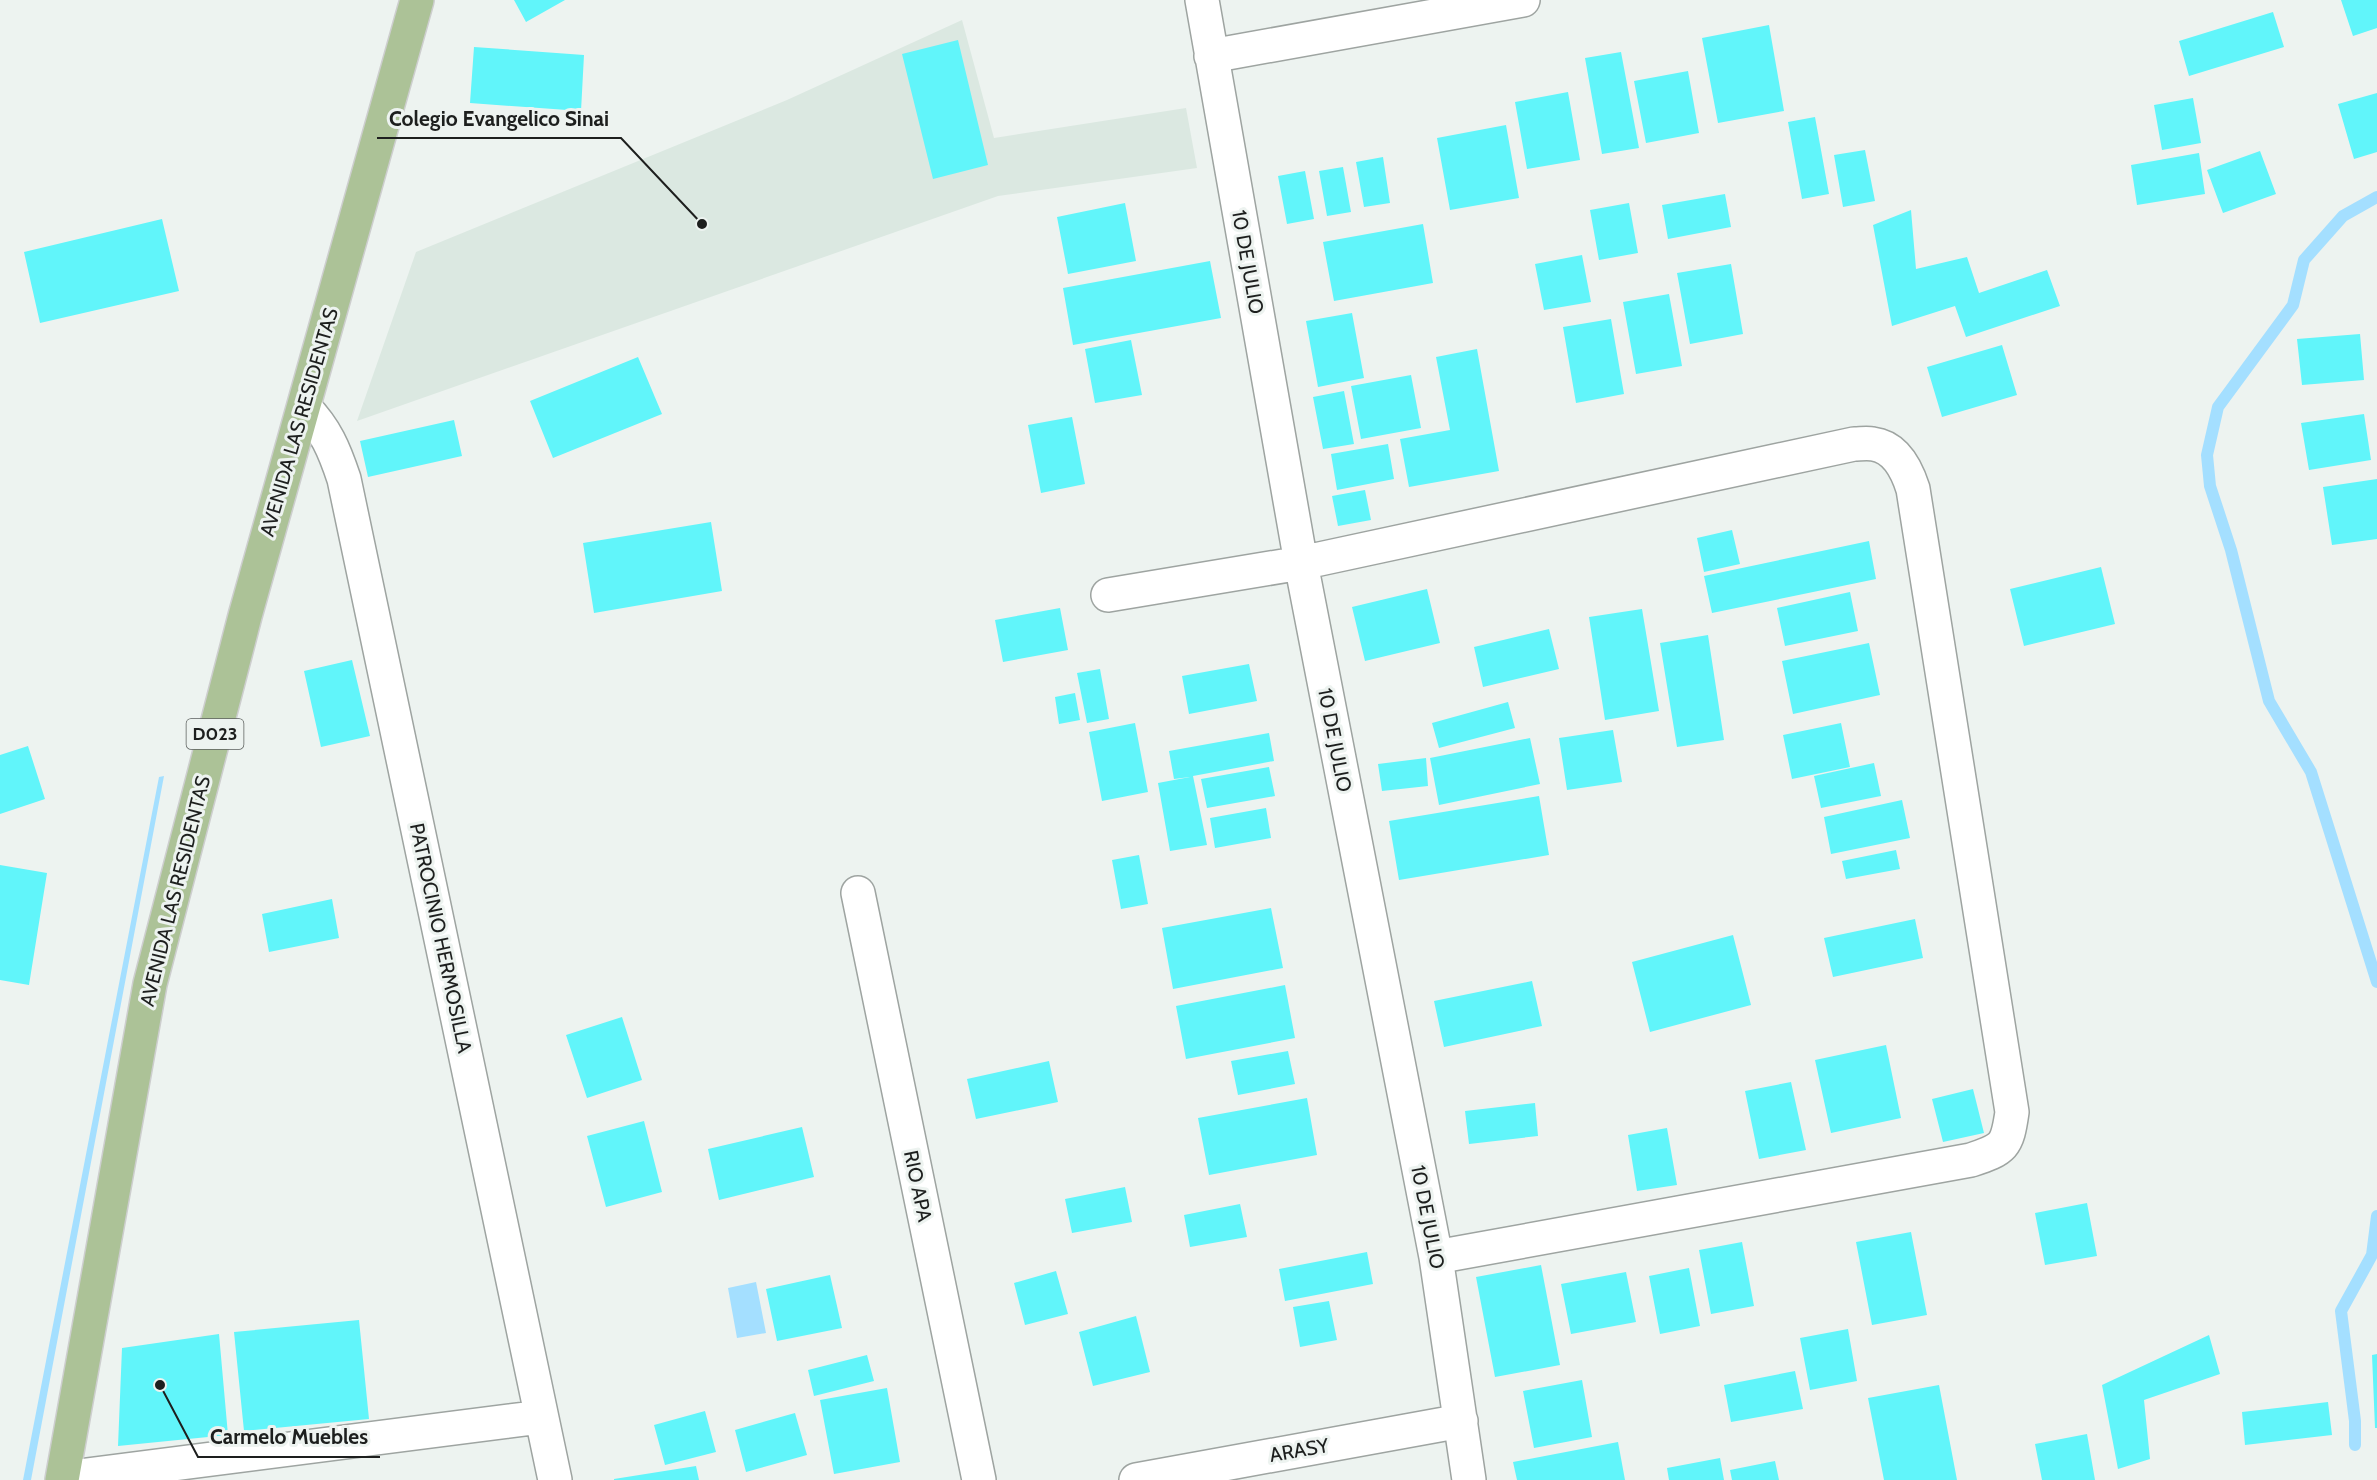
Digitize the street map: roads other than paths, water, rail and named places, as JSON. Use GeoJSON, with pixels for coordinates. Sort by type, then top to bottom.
{"type":"FeatureCollection","features":[{"type":"Feature","properties":{"kind":"main road","name":"AVENIDA LAS RESIDENTAS"},"geometry":{"type":"LineString","coordinates":[[62,1479],[150,984],[245,616],[417,0]]}},
{"type":"Feature","properties":{"kind":"street","name":"10 DE JULIO"},"geometry":{"type":"LineString","coordinates":[[1202,0],[1301,563],[1436,1257],[1469,1480]]}},
{"type":"Feature","properties":{"kind":"street"},"geometry":{"type":"LineString","coordinates":[[1211,56],[1523,0]]}},
{"type":"Feature","properties":{"kind":"street","name":"PATROCINIO HERMOSILLA"},"geometry":{"type":"LineString","coordinates":[[304,407],[321,425],[337,456],[344,478],[555,1480]]}},
{"type":"Feature","properties":{"kind":"street"},"geometry":{"type":"LineString","coordinates":[[1108,595],[1301,563],[1854,444],[1874,444],[1893,453],[1906,468],[1913,489],[2012,1112],[2008,1137],[1996,1152],[1971,1160],[1436,1257]]}},
{"type":"Feature","properties":{"kind":"street","name":"RIO APA"},"geometry":{"type":"LineString","coordinates":[[858,893],[979,1480]]}},
{"type":"Feature","properties":{"kind":"street"},"geometry":{"type":"LineString","coordinates":[[62,1479],[541,1417]]}},
{"type":"Feature","properties":{"kind":"street","name":"ARASY"},"geometry":{"type":"LineString","coordinates":[[1136,1480],[1258,1469],[1461,1421]]}},
{"type":"Feature","properties":{"kind":"water"},"geometry":{"type":"Polygon","coordinates":[[[164,776],[31,1480],[23,1480],[159,777],[164,776]]]}},
{"type":"Feature","properties":{"kind":"water"},"geometry":{"type":"Polygon","coordinates":[[[756,1282],[766,1333],[737,1338],[728,1288],[756,1282]]]}},
{"type":"Feature","properties":{"kind":"waterway"},"geometry":{"type":"LineString","coordinates":[[2377,197],[2343,216],[2304,260],[2293,305],[2218,407],[2207,455],[2210,486],[2231,550],[2269,701],[2311,772],[2377,982]]}},
{"type":"Feature","properties":{"kind":"waterway"},"geometry":{"type":"LineString","coordinates":[[2355,1445],[2355,1421],[2341,1311],[2372,1255],[2377,1216]]}},
{"type":"Feature","properties":{"kind":"place","name":"Colegio Evangelico Sinai"},"geometry":{"type":"Point","coordinates":[702,224]}},
{"type":"Feature","properties":{"kind":"place","name":"Carmelo Muebles"},"geometry":{"type":"Point","coordinates":[160,1385]}}]}
